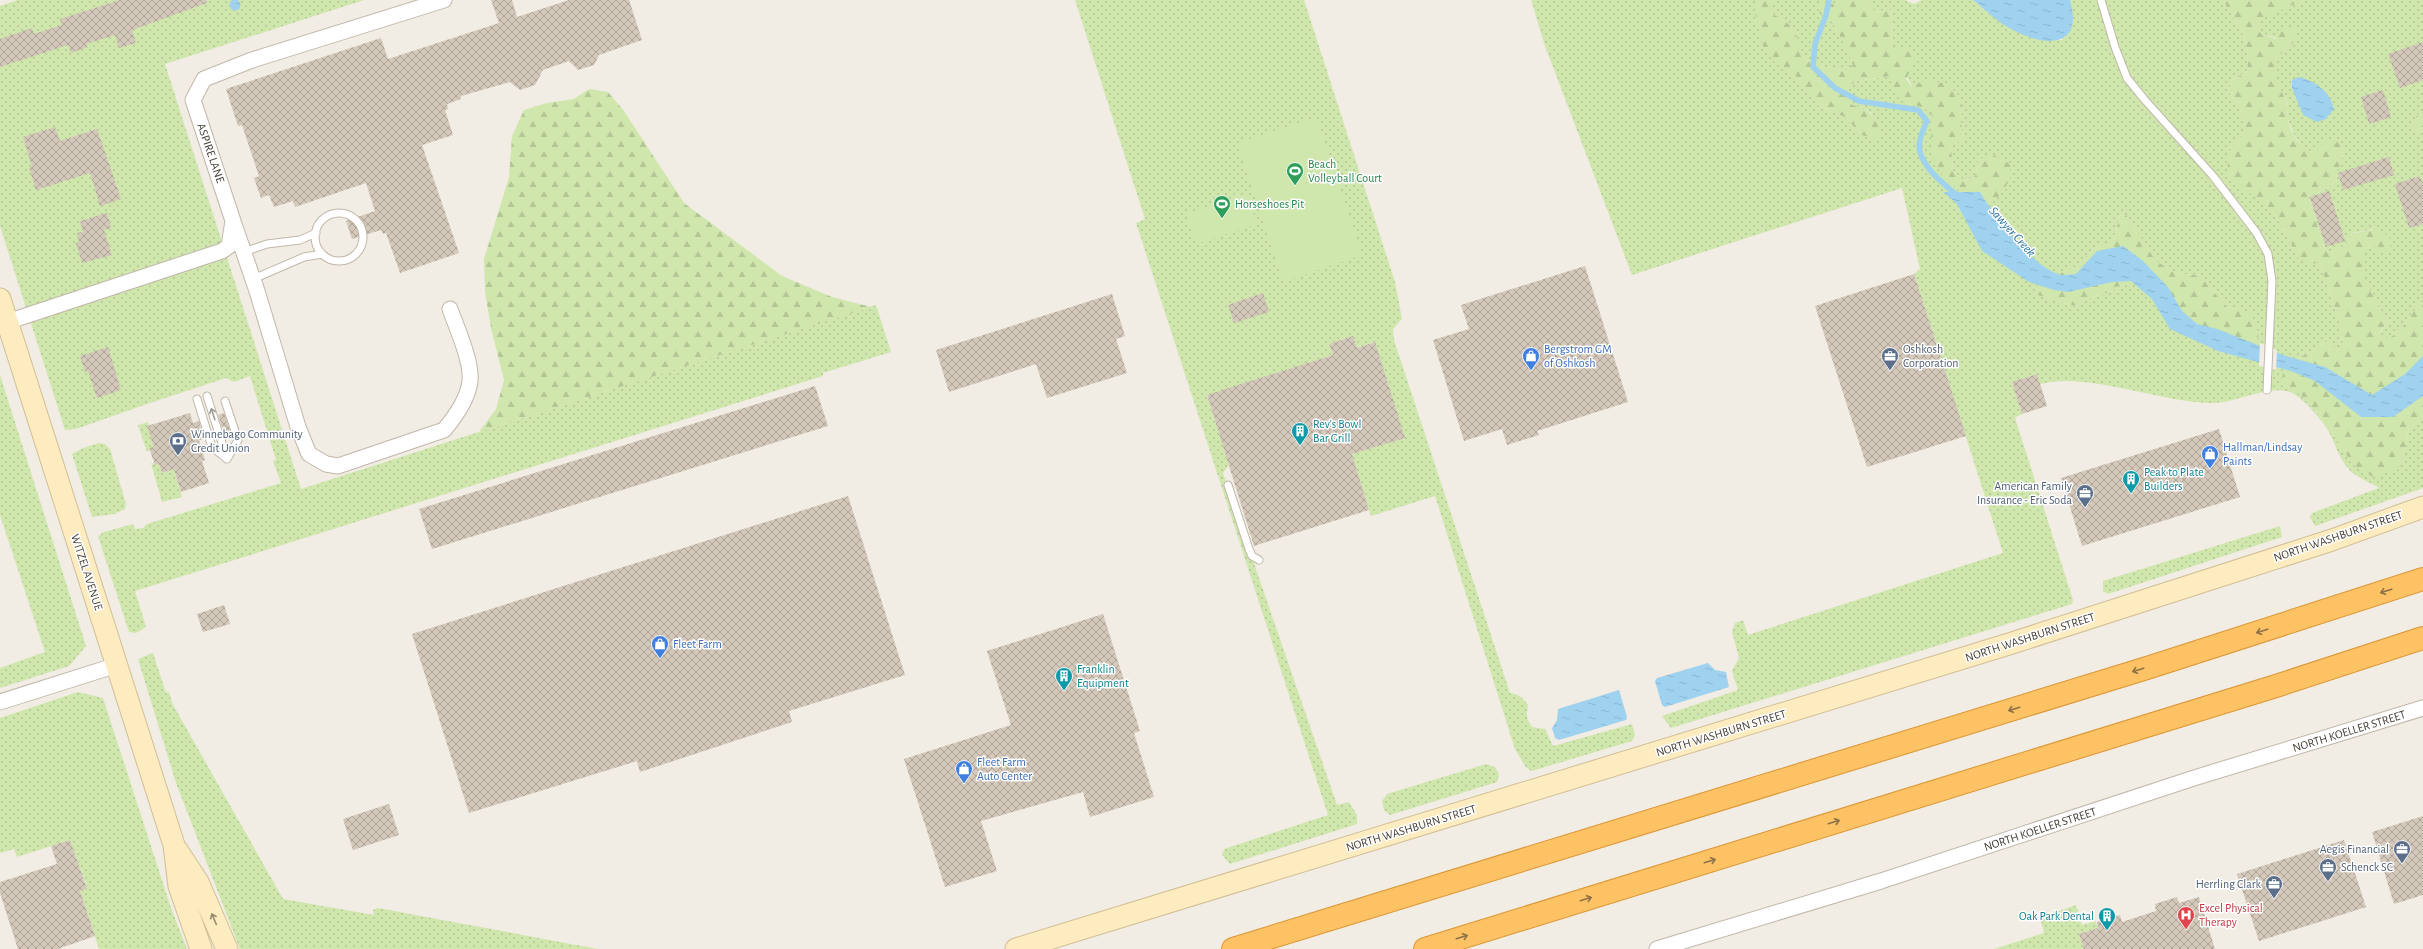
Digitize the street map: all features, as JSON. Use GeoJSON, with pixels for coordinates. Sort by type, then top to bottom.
{"type":"FeatureCollection","features":[{"type":"Feature","properties":{"kind":"highway"},"geometry":{"type":"LineString","coordinates":[[1233,949],[2139,670],[2423,579]]}},
{"type":"Feature","properties":{"kind":"highway"},"geometry":{"type":"LineString","coordinates":[[1425,949],[2269,688],[2423,638]]}},
{"type":"Feature","properties":{"kind":"street","name":"ASPIRE LANE"},"geometry":{"type":"LineString","coordinates":[[7,322],[222,252],[229,246],[233,221],[193,100],[204,79],[252,60],[444,0]]}},
{"type":"Feature","properties":{"kind":"street"},"geometry":{"type":"LineString","coordinates":[[233,221],[254,279],[298,426],[309,454],[326,464],[338,466],[444,430],[455,417],[470,382],[469,367],[450,309]]}},
{"type":"Feature","properties":{"kind":"street","name":"WITZEL AVENUE"},"geometry":{"type":"LineString","coordinates":[[0,299],[174,845],[179,886],[200,949]]}},
{"type":"Feature","properties":{"kind":"street","name":"NORTH WASHBURN STREET"},"geometry":{"type":"LineString","coordinates":[[1016,949],[2002,646],[2332,540],[2423,507]]}},
{"type":"Feature","properties":{"kind":"street"},"geometry":{"type":"LineString","coordinates":[[0,702],[117,665]]}},
{"type":"Feature","properties":{"kind":"street","name":"NORTH KOELLER STREET"},"geometry":{"type":"LineString","coordinates":[[1657,949],[1881,881],[2194,778],[2423,708]]}},
{"type":"Feature","properties":{"kind":"street","name":"WITZEL AVENUE"},"geometry":{"type":"LineString","coordinates":[[174,845],[198,882],[227,949]]}},
{"type":"Feature","properties":{"kind":"lane"},"geometry":{"type":"LineString","coordinates":[[2101,0],[2115,47],[2127,78],[2213,176],[2256,232],[2268,254],[2272,281],[2267,390]]}},
{"type":"Feature","properties":{"kind":"lane"},"geometry":{"type":"LineString","coordinates":[[254,279],[304,257],[322,254],[336,261],[350,259],[360,248],[362,233],[354,219],[339,213],[324,219],[316,233],[316,242],[322,254]]}},
{"type":"Feature","properties":{"kind":"lane"},"geometry":{"type":"LineString","coordinates":[[244,252],[267,244],[300,240],[316,233]]}},
{"type":"Feature","properties":{"kind":"lane"},"geometry":{"type":"LineString","coordinates":[[207,396],[227,459]]}},
{"type":"Feature","properties":{"kind":"lane"},"geometry":{"type":"LineString","coordinates":[[196,399],[212,447],[227,459]]}},
{"type":"Feature","properties":{"kind":"lane"},"geometry":{"type":"LineString","coordinates":[[225,401],[238,440],[227,459]]}},
{"type":"Feature","properties":{"kind":"lane"},"geometry":{"type":"LineString","coordinates":[[1228,485],[1249,549],[1252,556],[1259,560]]}},
{"type":"Feature","properties":{"kind":"green space"},"geometry":{"type":"Polygon","coordinates":[[[18,0],[364,0],[165,64],[301,489],[876,305],[891,352],[823,373],[823,376],[135,591],[146,627],[136,633],[129,632],[98,536],[104,532],[133,524],[135,529],[143,528],[147,524],[281,483],[273,461],[276,460],[250,376],[234,382],[226,378],[76,429],[65,430],[0,226],[0,6],[18,0]]]}},
{"type":"Feature","properties":{"kind":"green space"},"geometry":{"type":"Polygon","coordinates":[[[1075,0],[1304,0],[1395,282],[1402,319],[1393,329],[1394,340],[1510,693],[1518,695],[1528,705],[1527,716],[1530,724],[1532,727],[1545,729],[1553,746],[1632,724],[1635,735],[1632,741],[1531,771],[1525,766],[1515,749],[1435,496],[1371,516],[1352,454],[1404,438],[1374,342],[1357,348],[1353,336],[1329,344],[1333,355],[1207,396],[1229,465],[1223,473],[1337,805],[1349,802],[1357,815],[1357,824],[1230,864],[1222,855],[1224,849],[1328,815],[1136,223],[1145,219],[1075,0]]]}},
{"type":"Feature","properties":{"kind":"green space"},"geometry":{"type":"Polygon","coordinates":[[[1531,0],[1756,0],[1763,47],[1777,64],[1797,77],[1803,89],[1820,107],[1845,117],[1862,135],[1881,136],[1873,115],[1865,109],[1852,105],[1847,87],[1856,81],[1890,76],[1905,103],[1925,108],[1933,117],[1932,153],[1983,207],[1979,160],[1975,176],[1965,181],[1953,172],[1951,147],[1963,138],[1961,122],[1962,101],[1913,88],[1891,47],[1893,20],[1889,6],[1879,13],[1870,8],[1872,0],[1905,0],[1914,4],[1922,0],[1973,0],[2013,29],[2024,34],[2035,37],[2062,40],[2071,4],[2070,0],[2224,0],[2227,8],[2238,23],[2246,43],[2248,59],[2247,71],[2234,79],[2228,90],[2240,109],[2246,129],[2229,152],[2253,194],[2267,205],[2281,224],[2298,258],[2319,262],[2338,316],[2343,342],[2338,348],[2326,342],[2284,367],[2282,385],[2300,394],[2329,427],[2352,464],[2400,469],[2409,427],[2423,419],[2423,488],[2315,526],[2310,517],[2312,513],[2379,488],[2350,470],[2341,458],[2326,427],[2300,398],[2288,391],[2267,391],[2234,400],[2214,403],[2193,402],[2080,381],[2059,381],[2040,384],[2037,375],[2012,382],[2022,414],[2015,418],[2073,600],[2072,604],[1671,728],[1662,716],[1738,690],[1732,671],[1739,658],[1732,632],[1735,623],[1743,620],[1748,635],[2003,553],[1914,274],[1920,269],[1902,188],[1632,275],[1545,46],[1531,0]],[[2126,215],[2120,216],[2112,244],[2095,248],[2077,266],[2051,276],[2041,282],[2034,294],[2075,306],[2092,297],[2113,291],[2117,286],[2141,283],[2161,303],[2250,312],[2227,307],[2200,276],[2177,273],[2156,261],[2126,215]]]}},
{"type":"Feature","properties":{"kind":"green space"},"geometry":{"type":"Polygon","coordinates":[[[1756,0],[1771,0],[1771,12],[1787,22],[1794,30],[1805,59],[1812,64],[1844,71],[1853,65],[1836,27],[1818,12],[1821,4],[1837,4],[1838,0],[1872,0],[1870,8],[1879,13],[1889,6],[1893,20],[1891,47],[1907,49],[1916,60],[1906,79],[1912,87],[1924,80],[1949,84],[1962,101],[1961,122],[1963,138],[1951,147],[1953,172],[1965,181],[1975,176],[1979,160],[1990,153],[2010,164],[2010,180],[1995,201],[1983,207],[1952,185],[1940,171],[1935,163],[1931,150],[1933,117],[1925,108],[1905,103],[1895,95],[1890,76],[1856,81],[1847,87],[1852,105],[1864,108],[1878,120],[1881,136],[1875,139],[1862,135],[1845,117],[1820,107],[1803,89],[1797,77],[1776,64],[1763,47],[1755,12],[1756,0]]]}},
{"type":"Feature","properties":{"kind":"green space"},"geometry":{"type":"Polygon","coordinates":[[[1771,0],[1838,0],[1837,4],[1818,12],[1836,27],[1854,65],[1844,71],[1812,64],[1805,59],[1794,30],[1787,22],[1771,12],[1771,0]]]}},
{"type":"Feature","properties":{"kind":"green space"},"geometry":{"type":"Polygon","coordinates":[[[2224,0],[2303,0],[2258,21],[2260,33],[2276,39],[2283,29],[2299,27],[2293,43],[2275,59],[2276,78],[2288,105],[2289,124],[2293,134],[2305,148],[2315,153],[2326,141],[2337,142],[2344,148],[2336,182],[2324,190],[2308,196],[2324,247],[2330,252],[2334,251],[2346,243],[2352,233],[2368,230],[2381,231],[2390,238],[2390,250],[2378,251],[2372,244],[2365,249],[2365,284],[2373,294],[2380,311],[2389,318],[2380,333],[2388,339],[2400,331],[2420,302],[2423,302],[2423,419],[2409,427],[2400,469],[2373,477],[2352,464],[2329,427],[2300,394],[2281,385],[2284,367],[2326,342],[2338,348],[2343,342],[2338,316],[2319,262],[2310,265],[2298,258],[2281,224],[2267,205],[2237,185],[2227,172],[2229,152],[2246,129],[2240,109],[2228,90],[2234,79],[2247,71],[2248,59],[2246,43],[2238,23],[2227,8],[2224,0]]]}},
{"type":"Feature","properties":{"kind":"green space"},"geometry":{"type":"Polygon","coordinates":[[[2303,0],[2423,0],[2423,113],[2416,116],[2413,130],[2423,132],[2423,302],[2420,302],[2400,331],[2388,340],[2380,334],[2389,318],[2380,311],[2373,294],[2365,284],[2365,249],[2372,244],[2374,229],[2352,233],[2348,241],[2343,246],[2330,252],[2324,247],[2308,196],[2324,190],[2336,182],[2339,162],[2344,155],[2315,153],[2305,149],[2294,135],[2288,120],[2288,104],[2275,79],[2275,59],[2293,43],[2260,33],[2257,20],[2303,0]]]}},
{"type":"Feature","properties":{"kind":"green space"},"geometry":{"type":"Polygon","coordinates":[[[589,89],[608,92],[624,111],[684,203],[782,276],[832,297],[871,307],[479,432],[496,409],[504,380],[491,328],[485,292],[484,259],[509,177],[512,136],[524,110],[547,103],[574,99],[589,89]]]}},
{"type":"Feature","properties":{"kind":"green space"},"geometry":{"type":"Polygon","coordinates":[[[2423,113],[2423,132],[2413,130],[2416,116],[2423,113]]]}},
{"type":"Feature","properties":{"kind":"green space","name":"Beach Volleyball Court"},"geometry":{"type":"Polygon","coordinates":[[[1316,117],[1362,255],[1283,282],[1237,143],[1316,117]]]}},
{"type":"Feature","properties":{"kind":"green space","name":"Horseshoes Pit"},"geometry":{"type":"Polygon","coordinates":[[[1247,194],[1257,224],[1196,244],[1186,214],[1247,194]]]}},
{"type":"Feature","properties":{"kind":"green space"},"geometry":{"type":"Polygon","coordinates":[[[2126,215],[2156,261],[2177,273],[2200,276],[2227,307],[2250,312],[2258,331],[2258,339],[2256,343],[2251,344],[2196,326],[2141,284],[2117,286],[2113,291],[2092,297],[2075,306],[2034,294],[2037,287],[2046,278],[2077,266],[2095,248],[2112,244],[2120,216],[2126,215]]]}},
{"type":"Feature","properties":{"kind":"green space"},"geometry":{"type":"Polygon","coordinates":[[[0,375],[86,646],[69,666],[0,688],[0,668],[45,652],[0,515],[0,375]]]}},
{"type":"Feature","properties":{"kind":"green space"},"geometry":{"type":"Polygon","coordinates":[[[148,422],[154,447],[147,452],[138,425],[148,422]]]}},
{"type":"Feature","properties":{"kind":"green space"},"geometry":{"type":"Polygon","coordinates":[[[99,443],[105,444],[110,449],[126,504],[125,509],[114,514],[92,517],[72,454],[83,448],[99,443]]]}},
{"type":"Feature","properties":{"kind":"green space"},"geometry":{"type":"Polygon","coordinates":[[[151,463],[154,463],[155,465],[159,464],[162,473],[174,469],[182,497],[162,502],[151,463]]]}},
{"type":"Feature","properties":{"kind":"green space"},"geometry":{"type":"Polygon","coordinates":[[[2280,526],[2282,537],[2108,594],[2103,591],[2103,581],[2280,526]]]}},
{"type":"Feature","properties":{"kind":"green space"},"geometry":{"type":"Polygon","coordinates":[[[153,653],[166,693],[169,692],[172,703],[283,899],[374,915],[373,910],[378,908],[598,949],[240,949],[176,783],[138,659],[153,653]]]}},
{"type":"Feature","properties":{"kind":"green space"},"geometry":{"type":"Polygon","coordinates":[[[78,692],[103,698],[171,908],[187,949],[99,949],[80,891],[87,888],[70,840],[17,857],[14,849],[0,853],[0,718],[78,692]]]}},
{"type":"Feature","properties":{"kind":"green space"},"geometry":{"type":"Polygon","coordinates":[[[1486,764],[1495,767],[1499,774],[1497,782],[1390,815],[1384,810],[1382,801],[1387,794],[1486,764]]]}},
{"type":"Feature","properties":{"kind":"green space"},"geometry":{"type":"Polygon","coordinates":[[[2076,905],[2082,925],[2096,921],[2098,928],[2079,934],[2084,949],[1994,949],[2044,933],[2040,918],[2076,905]]]}},
{"type":"Feature","properties":{"kind":"water"},"geometry":{"type":"Polygon","coordinates":[[[233,0],[237,0],[239,1],[239,9],[233,10],[230,7],[230,3],[233,0]]]}},
{"type":"Feature","properties":{"kind":"water"},"geometry":{"type":"Polygon","coordinates":[[[1973,0],[2070,0],[2073,16],[2072,28],[2067,36],[2059,40],[2049,41],[2025,36],[1997,20],[1973,0]]]}},
{"type":"Feature","properties":{"kind":"water"},"geometry":{"type":"Polygon","coordinates":[[[2299,77],[2311,82],[2326,92],[2334,109],[2326,119],[2317,122],[2303,115],[2292,88],[2292,80],[2299,77]]]}},
{"type":"Feature","properties":{"kind":"water"},"geometry":{"type":"Polygon","coordinates":[[[1943,192],[1980,192],[2014,239],[2037,261],[2060,275],[2076,274],[2097,251],[2123,246],[2143,261],[2168,287],[2182,311],[2197,324],[2217,329],[2286,356],[2325,367],[2372,395],[2405,374],[2423,356],[2423,396],[2393,417],[2361,417],[2315,381],[2291,371],[2218,351],[2170,329],[2152,299],[2131,281],[2112,282],[2068,292],[2054,290],[2029,282],[1982,251],[1957,204],[1943,192]]]}},
{"type":"Feature","properties":{"kind":"water"},"geometry":{"type":"Polygon","coordinates":[[[1708,663],[1715,670],[1726,672],[1729,687],[1665,707],[1662,705],[1655,681],[1657,678],[1708,663]]]}},
{"type":"Feature","properties":{"kind":"water"},"geometry":{"type":"Polygon","coordinates":[[[1619,690],[1627,717],[1626,720],[1559,740],[1555,738],[1552,728],[1557,720],[1558,709],[1619,690]]]}},
{"type":"Feature","properties":{"kind":"pier"},"geometry":{"type":"Polygon","coordinates":[[[2260,343],[2277,350],[2276,370],[2259,366],[2260,343]]]}},
{"type":"Feature","properties":{"kind":"building"},"geometry":{"type":"Polygon","coordinates":[[[120,0],[206,0],[207,3],[132,30],[136,43],[119,48],[115,35],[86,44],[88,47],[71,53],[68,45],[0,67],[0,39],[32,28],[34,34],[62,25],[60,19],[120,0]]]}},
{"type":"Feature","properties":{"kind":"building"},"geometry":{"type":"Polygon","coordinates":[[[491,0],[512,0],[517,17],[569,0],[629,0],[642,40],[599,55],[594,65],[578,70],[569,61],[543,70],[535,85],[520,90],[510,82],[461,96],[461,99],[447,104],[448,109],[445,110],[453,135],[422,145],[459,253],[400,273],[386,233],[383,234],[381,230],[352,239],[346,221],[375,211],[366,183],[295,207],[293,201],[274,207],[269,195],[261,198],[254,178],[259,176],[242,125],[238,126],[226,89],[381,38],[388,59],[499,23],[491,0]]]}},
{"type":"Feature","properties":{"kind":"building"},"geometry":{"type":"Polygon","coordinates":[[[2423,42],[2423,80],[2400,88],[2388,54],[2423,42]]]}},
{"type":"Feature","properties":{"kind":"building"},"geometry":{"type":"Polygon","coordinates":[[[2383,90],[2391,117],[2369,124],[2361,97],[2383,90]]]}},
{"type":"Feature","properties":{"kind":"building"},"geometry":{"type":"Polygon","coordinates":[[[55,127],[60,141],[97,129],[121,199],[100,206],[90,173],[36,190],[29,168],[32,167],[23,137],[55,127]]]}},
{"type":"Feature","properties":{"kind":"building"},"geometry":{"type":"Polygon","coordinates":[[[2389,157],[2394,175],[2343,190],[2338,173],[2389,157]]]}},
{"type":"Feature","properties":{"kind":"building"},"geometry":{"type":"Polygon","coordinates":[[[2420,176],[2423,185],[2423,224],[2409,228],[2395,184],[2420,176]]]}},
{"type":"Feature","properties":{"kind":"building"},"geometry":{"type":"Polygon","coordinates":[[[2329,191],[2345,241],[2326,247],[2310,197],[2329,191]]]}},
{"type":"Feature","properties":{"kind":"building"},"geometry":{"type":"Polygon","coordinates":[[[107,213],[111,228],[104,230],[112,255],[82,263],[76,243],[79,242],[77,233],[83,232],[80,221],[107,213]]]}},
{"type":"Feature","properties":{"kind":"building","name":"Bergstrom GM of Oshkosh"},"geometry":{"type":"Polygon","coordinates":[[[1585,266],[1628,402],[1537,431],[1539,435],[1507,445],[1502,429],[1464,441],[1433,340],[1469,329],[1461,305],[1585,266]]]}},
{"type":"Feature","properties":{"kind":"building","name":"Oshkosh Corporation"},"geometry":{"type":"Polygon","coordinates":[[[1914,274],[1966,436],[1867,467],[1815,306],[1914,274]]]}},
{"type":"Feature","properties":{"kind":"building"},"geometry":{"type":"Polygon","coordinates":[[[1263,293],[1269,312],[1234,323],[1228,305],[1263,293]]]}},
{"type":"Feature","properties":{"kind":"building"},"geometry":{"type":"Polygon","coordinates":[[[1112,294],[1125,336],[1116,339],[1127,373],[1047,398],[1036,364],[949,392],[936,350],[1112,294]]]}},
{"type":"Feature","properties":{"kind":"building","name":"Rev's Bowl Bar Grill"},"geometry":{"type":"Polygon","coordinates":[[[1353,336],[1357,348],[1375,342],[1405,438],[1352,454],[1369,510],[1254,546],[1207,395],[1333,355],[1329,344],[1353,336]]]}},
{"type":"Feature","properties":{"kind":"building"},"geometry":{"type":"Polygon","coordinates":[[[108,347],[121,390],[97,398],[88,371],[85,372],[80,356],[108,347]]]}},
{"type":"Feature","properties":{"kind":"building"},"geometry":{"type":"Polygon","coordinates":[[[2037,374],[2047,406],[2022,414],[2012,382],[2037,374]]]}},
{"type":"Feature","properties":{"kind":"building"},"geometry":{"type":"Polygon","coordinates":[[[815,386],[828,426],[432,549],[419,509],[815,386]]]}},
{"type":"Feature","properties":{"kind":"building","name":"Winnebago Community Credit Union"},"geometry":{"type":"Polygon","coordinates":[[[190,413],[193,423],[199,421],[204,439],[199,440],[205,460],[202,461],[209,483],[181,492],[174,469],[162,473],[159,464],[155,465],[149,448],[154,447],[147,426],[190,413]]]}},
{"type":"Feature","properties":{"kind":"building"},"geometry":{"type":"Polygon","coordinates":[[[224,413],[230,431],[224,433],[218,415],[224,413]]]}},
{"type":"Feature","properties":{"kind":"building"},"geometry":{"type":"Polygon","coordinates":[[[2219,429],[2240,497],[2082,546],[2061,478],[2219,429]]]}},
{"type":"Feature","properties":{"kind":"building","name":"Fleet Farm"},"geometry":{"type":"Polygon","coordinates":[[[848,496],[905,675],[789,711],[792,722],[640,772],[637,761],[469,813],[412,634],[848,496]]]}},
{"type":"Feature","properties":{"kind":"building"},"geometry":{"type":"Polygon","coordinates":[[[224,605],[230,624],[203,632],[197,614],[224,605]]]}},
{"type":"Feature","properties":{"kind":"building","name":"Franklin Equipment"},"geometry":{"type":"Polygon","coordinates":[[[1103,614],[1140,731],[1134,733],[1154,797],[1090,817],[1083,792],[981,821],[997,871],[945,887],[904,759],[1011,725],[987,651],[1103,614]]]}},
{"type":"Feature","properties":{"kind":"building"},"geometry":{"type":"Polygon","coordinates":[[[389,804],[399,835],[353,850],[343,819],[389,804]]]}},
{"type":"Feature","properties":{"kind":"building","name":"Aegis Financial"},"geometry":{"type":"Polygon","coordinates":[[[2423,816],[2423,895],[2394,904],[2372,832],[2423,816]]]}},
{"type":"Feature","properties":{"kind":"building"},"geometry":{"type":"Polygon","coordinates":[[[70,840],[87,889],[80,891],[95,936],[58,949],[18,949],[0,893],[0,882],[57,864],[51,846],[70,840]]]}},
{"type":"Feature","properties":{"kind":"building"},"geometry":{"type":"Polygon","coordinates":[[[2344,840],[2366,907],[2259,941],[2237,874],[2344,840]]]}},
{"type":"Feature","properties":{"kind":"building"},"geometry":{"type":"Polygon","coordinates":[[[2177,897],[2179,903],[2199,897],[2215,949],[2084,949],[2079,934],[2098,928],[2097,922],[2120,915],[2122,922],[2156,911],[2155,904],[2177,897]]]}},
{"type":"Feature","properties":{"kind":"waterway","name":"Sawyer Creek"},"geometry":{"type":"LineString","coordinates":[[1829,0],[1826,15],[1815,44],[1813,67],[1835,88],[1859,101],[1918,110],[1927,121],[1919,145],[1923,159],[1936,177],[1959,197]]}},
{"type":"Feature","properties":{"kind":"place","name":"Beach Volleyball Court"},"geometry":{"type":"Point","coordinates":[1295,186]}},
{"type":"Feature","properties":{"kind":"place","name":"Horseshoes Pit"},"geometry":{"type":"Point","coordinates":[1222,219]}},
{"type":"Feature","properties":{"kind":"place","name":"Bergstrom GM of Oshkosh"},"geometry":{"type":"Point","coordinates":[1531,371]}},
{"type":"Feature","properties":{"kind":"place","name":"Oshkosh Corporation"},"geometry":{"type":"Point","coordinates":[1890,371]}},
{"type":"Feature","properties":{"kind":"place","name":"Rev's Bowl Bar Grill"},"geometry":{"type":"Point","coordinates":[1300,446]}},
{"type":"Feature","properties":{"kind":"place","name":"Winnebago Community Credit Union"},"geometry":{"type":"Point","coordinates":[178,456]}},
{"type":"Feature","properties":{"kind":"place","name":"Hallman/Lindsay Paints"},"geometry":{"type":"Point","coordinates":[2210,469]}},
{"type":"Feature","properties":{"kind":"place","name":"Peak to Plate Builders"},"geometry":{"type":"Point","coordinates":[2131,494]}},
{"type":"Feature","properties":{"kind":"place","name":"American Family Insurance - Eric Soda"},"geometry":{"type":"Point","coordinates":[2085,508]}},
{"type":"Feature","properties":{"kind":"place","name":"Fleet Farm"},"geometry":{"type":"Point","coordinates":[660,659]}},
{"type":"Feature","properties":{"kind":"place","name":"Franklin Equipment"},"geometry":{"type":"Point","coordinates":[1064,691]}},
{"type":"Feature","properties":{"kind":"place","name":"Fleet Farm Auto Center"},"geometry":{"type":"Point","coordinates":[964,784]}},
{"type":"Feature","properties":{"kind":"place","name":"Aegis Financial"},"geometry":{"type":"Point","coordinates":[2402,864]}},
{"type":"Feature","properties":{"kind":"place","name":"Schenck SC"},"geometry":{"type":"Point","coordinates":[2328,882]}},
{"type":"Feature","properties":{"kind":"place","name":"Herrling Clark"},"geometry":{"type":"Point","coordinates":[2274,899]}},
{"type":"Feature","properties":{"kind":"place","name":"Excel Physical Therapy"},"geometry":{"type":"Point","coordinates":[2186,930]}},
{"type":"Feature","properties":{"kind":"place","name":"Oak Park Dental"},"geometry":{"type":"Point","coordinates":[2107,931]}}]}
